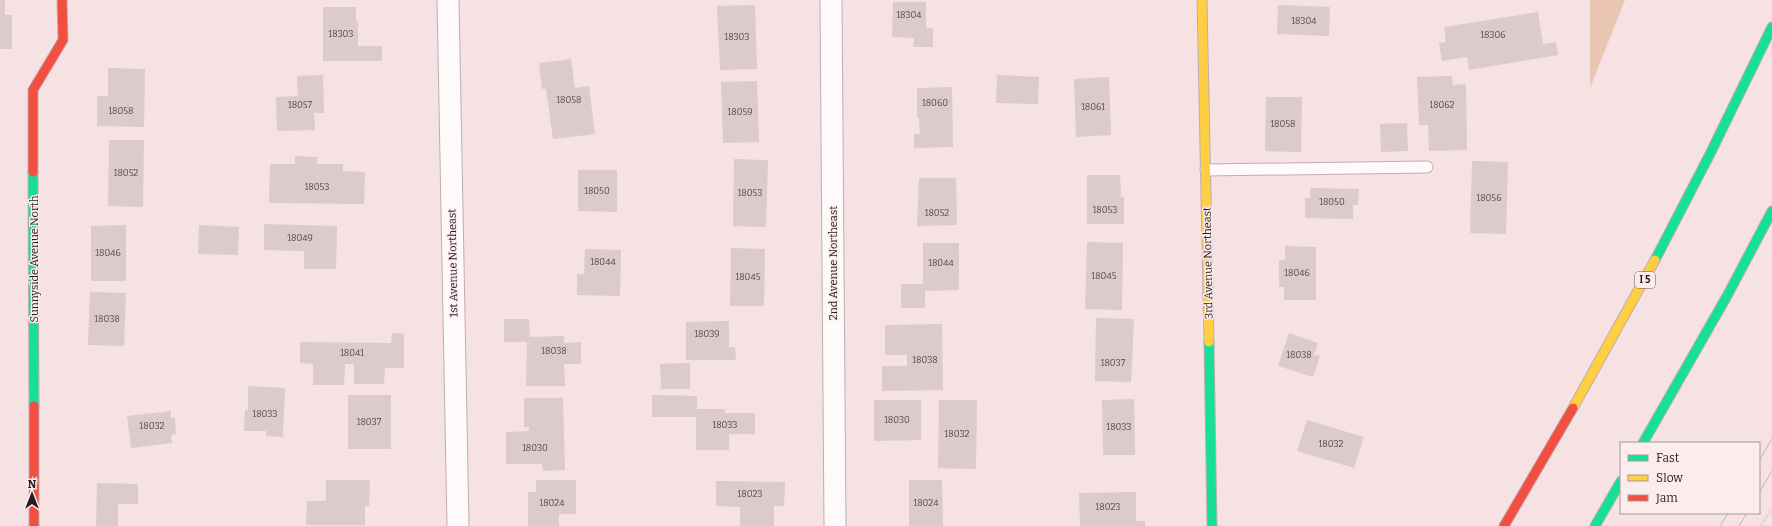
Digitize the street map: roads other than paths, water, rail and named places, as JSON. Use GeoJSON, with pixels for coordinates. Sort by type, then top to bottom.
{"type":"FeatureCollection","features":[{"type":"Feature","properties":{"kind":"main road","name":"Sunnyside Avenue North"},"geometry":{"type":"LineString","coordinates":[[34,526],[33,90],[63,40],[62,0]]}},
{"type":"Feature","properties":{"kind":"main road","name":"3rd Avenue Northeast"},"geometry":{"type":"LineString","coordinates":[[1202,0],[1212,526]]}},
{"type":"Feature","properties":{"kind":"main road","name":"I 5"},"geometry":{"type":"LineString","coordinates":[[1504,526],[1595,371],[1645,281],[1700,175],[1772,27]]}},
{"type":"Feature","properties":{"kind":"main road"},"geometry":{"type":"LineString","coordinates":[[1645,442],[1716,316],[1772,211]]}},
{"type":"Feature","properties":{"kind":"main road"},"geometry":{"type":"LineString","coordinates":[[1595,526],[1620,484]]}},
{"type":"Feature","properties":{"kind":"main road"},"geometry":{"type":"LineString","coordinates":[[1603,526],[1620,484]]}},
{"type":"Feature","properties":{"kind":"street","name":"1st Avenue Northeast"},"geometry":{"type":"LineString","coordinates":[[448,0],[458,526]]}},
{"type":"Feature","properties":{"kind":"street","name":"2nd Avenue Northeast"},"geometry":{"type":"LineString","coordinates":[[831,0],[835,526]]}},
{"type":"Feature","properties":{"kind":"lane"},"geometry":{"type":"LineString","coordinates":[[1206,170],[1427,167]]}},
{"type":"Feature","properties":{"kind":"tram line"},"geometry":{"type":"LineString","coordinates":[[1760,459],[1772,439]]}},
{"type":"Feature","properties":{"kind":"tram line"},"geometry":{"type":"LineString","coordinates":[[1760,491],[1772,471]]}},
{"type":"Feature","properties":{"kind":"tram line"},"geometry":{"type":"LineString","coordinates":[[1720,526],[1727,514]]}},
{"type":"Feature","properties":{"kind":"tram line"},"geometry":{"type":"LineString","coordinates":[[1739,526],[1746,514]]}}]}
